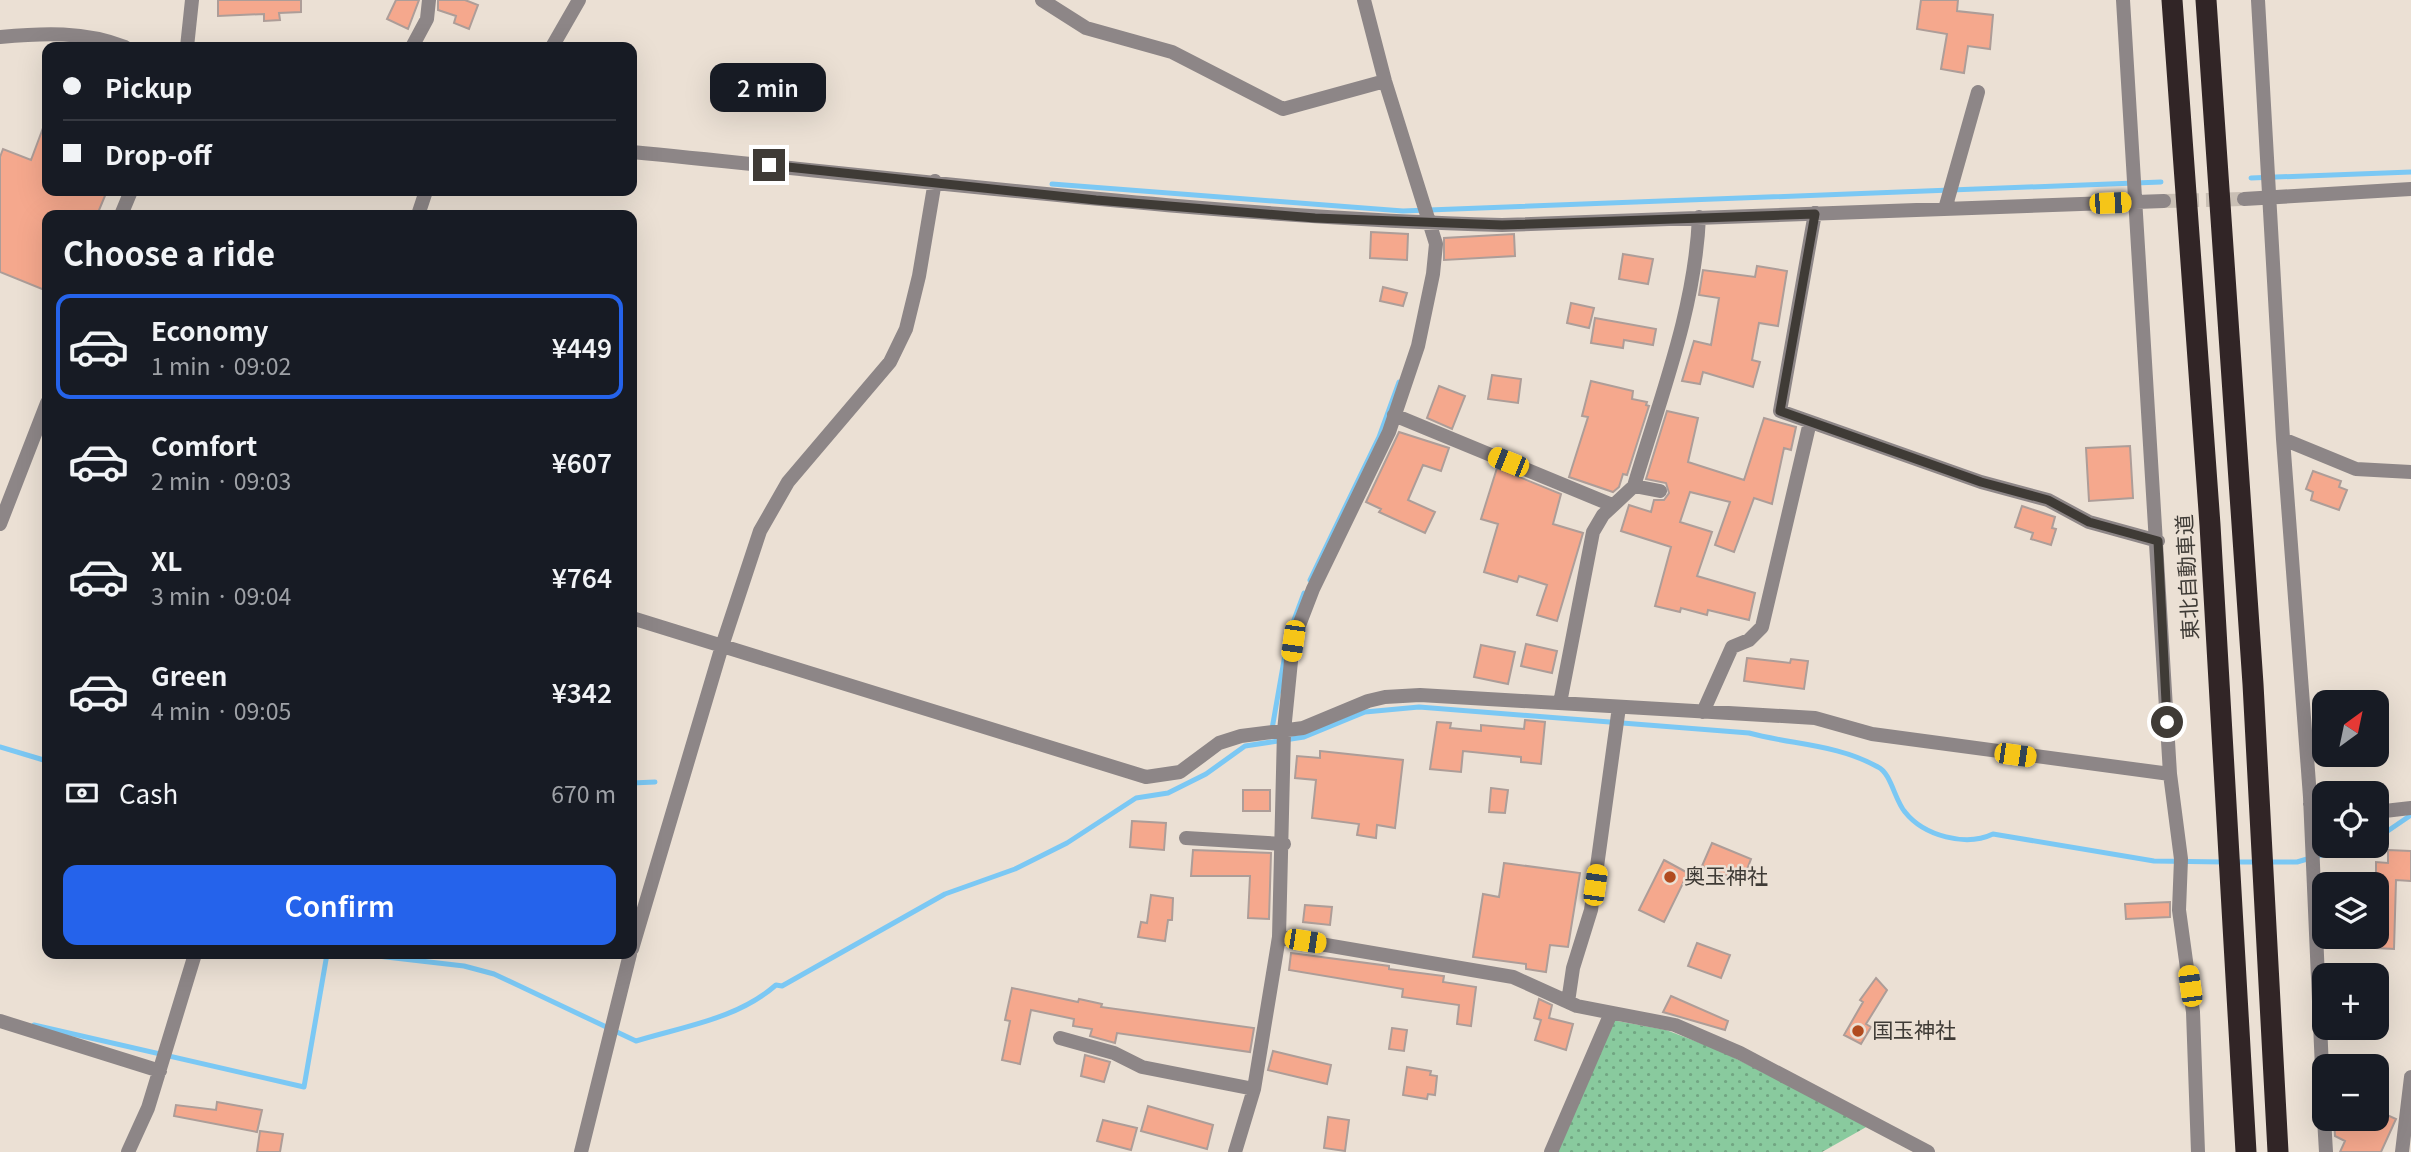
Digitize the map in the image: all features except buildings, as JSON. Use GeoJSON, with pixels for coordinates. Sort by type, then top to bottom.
{"type":"FeatureCollection","features":[{"type":"Feature","properties":{"kind":"highway","name":"東北自動車道"},"geometry":{"type":"LineString","coordinates":[[2172,0],[2209,512],[2246,1152]]}},
{"type":"Feature","properties":{"kind":"highway"},"geometry":{"type":"LineString","coordinates":[[2206,0],[2258,787],[2278,1152]]}},
{"type":"Feature","properties":{"kind":"street"},"geometry":{"type":"LineString","coordinates":[[188,42],[192,0]]}},
{"type":"Feature","properties":{"kind":"street"},"geometry":{"type":"LineString","coordinates":[[415,42],[427,19],[429,0]]}},
{"type":"Feature","properties":{"kind":"street"},"geometry":{"type":"LineString","coordinates":[[555,42],[579,0]]}},
{"type":"Feature","properties":{"kind":"street"},"geometry":{"type":"LineString","coordinates":[[1042,0],[1086,28],[1172,52],[1283,109],[1385,81]]}},
{"type":"Feature","properties":{"kind":"street"},"geometry":{"type":"LineString","coordinates":[[1235,1152],[1254,1089],[1279,937],[1284,844],[1280,829],[1284,731],[1293,641],[1301,616],[1389,432],[1418,346],[1433,274],[1436,244],[1385,81],[1364,0]]}},
{"type":"Feature","properties":{"kind":"street"},"geometry":{"type":"LineString","coordinates":[[2123,0],[2158,541],[2170,774],[2181,859],[2179,910],[2193,1012],[2199,1152]]}},
{"type":"Feature","properties":{"kind":"street"},"geometry":{"type":"LineString","coordinates":[[2258,0],[2283,439],[2315,781]]}},
{"type":"Feature","properties":{"kind":"street"},"geometry":{"type":"LineString","coordinates":[[0,37],[54,33],[79,35],[106,42]]}},
{"type":"Feature","properties":{"kind":"street"},"geometry":{"type":"LineString","coordinates":[[1945,209],[1978,92]]}},
{"type":"Feature","properties":{"kind":"street"},"geometry":{"type":"LineString","coordinates":[[637,152],[1123,202],[1315,218],[1430,223],[1502,225],[2164,201]]}},
{"type":"Feature","properties":{"kind":"street"},"geometry":{"type":"LineString","coordinates":[[637,931],[722,646],[770,511],[811,452],[890,362],[906,329],[919,275],[935,181]]}},
{"type":"Feature","properties":{"kind":"street"},"geometry":{"type":"LineString","coordinates":[[2244,199],[2411,189]]}},
{"type":"Feature","properties":{"kind":"street"},"geometry":{"type":"LineString","coordinates":[[1815,214],[1780,411],[1981,482],[2048,500],[2089,522],[2158,541]]}},
{"type":"Feature","properties":{"kind":"street"},"geometry":{"type":"LineString","coordinates":[[1560,704],[1593,532],[1612,505],[1634,486],[1683,328],[1698,246],[1699,218]]}},
{"type":"Feature","properties":{"kind":"street"},"geometry":{"type":"LineString","coordinates":[[1394,415],[1612,505]]}},
{"type":"Feature","properties":{"kind":"street"},"geometry":{"type":"LineString","coordinates":[[1703,712],[1732,647],[1749,640],[1762,627],[1810,422]]}},
{"type":"Feature","properties":{"kind":"street"},"geometry":{"type":"LineString","coordinates":[[0,524],[41,437]]}},
{"type":"Feature","properties":{"kind":"street"},"geometry":{"type":"LineString","coordinates":[[2283,439],[2356,470],[2411,472]]}},
{"type":"Feature","properties":{"kind":"street"},"geometry":{"type":"LineString","coordinates":[[1634,486],[1660,491]]}},
{"type":"Feature","properties":{"kind":"street"},"geometry":{"type":"LineString","coordinates":[[637,620],[1146,777],[1180,772],[1219,743],[1230,739],[1284,731],[1324,721],[1385,697],[1420,695],[1815,718],[1872,734],[2170,774]]}},
{"type":"Feature","properties":{"kind":"street"},"geometry":{"type":"LineString","coordinates":[[1568,1002],[1573,968],[1591,911],[1619,707]]}},
{"type":"Feature","properties":{"kind":"street"},"geometry":{"type":"LineString","coordinates":[[2389,811],[2411,808]]}},
{"type":"Feature","properties":{"kind":"street"},"geometry":{"type":"LineString","coordinates":[[1186,838],[1284,844]]}},
{"type":"Feature","properties":{"kind":"street"},"geometry":{"type":"LineString","coordinates":[[2318,858],[2323,1054]]}},
{"type":"Feature","properties":{"kind":"street"},"geometry":{"type":"LineString","coordinates":[[1279,937],[1513,977],[1568,1002],[1675,1025],[1740,1053],[1928,1152]]}},
{"type":"Feature","properties":{"kind":"street"},"geometry":{"type":"LineString","coordinates":[[128,1152],[148,1108],[193,959]]}},
{"type":"Feature","properties":{"kind":"street"},"geometry":{"type":"LineString","coordinates":[[580,1152],[629,959]]}},
{"type":"Feature","properties":{"kind":"street"},"geometry":{"type":"LineString","coordinates":[[1551,1152],[1611,1013]]}},
{"type":"Feature","properties":{"kind":"street"},"geometry":{"type":"LineString","coordinates":[[0,1021],[160,1070]]}},
{"type":"Feature","properties":{"kind":"street"},"geometry":{"type":"LineString","coordinates":[[1060,1038],[1114,1053],[1142,1067],[1254,1089]]}},
{"type":"Feature","properties":{"kind":"street"},"geometry":{"type":"LineString","coordinates":[[2402,1152],[2411,1077]]}},
{"type":"Feature","properties":{"kind":"street"},"geometry":{"type":"LineString","coordinates":[[2325,1131],[2326,1152]]}},
{"type":"Feature","properties":{"kind":"green space"},"geometry":{"type":"Polygon","coordinates":[[[1612,1020],[1666,1030],[1719,1050],[1868,1126],[1822,1152],[1557,1152],[1612,1020]]]}},
{"type":"Feature","properties":{"kind":"waterway"},"geometry":{"type":"LineString","coordinates":[[2251,178],[2411,172]]}},
{"type":"Feature","properties":{"kind":"waterway"},"geometry":{"type":"LineString","coordinates":[[1052,184],[1403,211],[2161,182]]}},
{"type":"Feature","properties":{"kind":"waterway"},"geometry":{"type":"LineString","coordinates":[[1310,580],[1379,437],[1399,382]]}},
{"type":"Feature","properties":{"kind":"waterway"},"geometry":{"type":"LineString","coordinates":[[1288,636],[1304,593]]}},
{"type":"Feature","properties":{"kind":"waterway"},"geometry":{"type":"LineString","coordinates":[[1272,729],[1286,649]]}},
{"type":"Feature","properties":{"kind":"waterway"},"geometry":{"type":"LineString","coordinates":[[403,959],[464,966],[494,974],[636,1041],[710,1020],[745,1006],[776,985],[782,986],[945,894],[1015,869],[1067,843],[1136,798],[1168,793],[1206,774],[1245,746],[1304,737],[1365,712],[1419,707],[1749,733],[1831,749],[1878,767],[1886,775],[1905,812],[1923,827],[1946,837],[1971,839],[1993,834],[2154,861],[2223,862]]}},
{"type":"Feature","properties":{"kind":"waterway"},"geometry":{"type":"LineString","coordinates":[[0,747],[42,760]]}},
{"type":"Feature","properties":{"kind":"waterway"},"geometry":{"type":"LineString","coordinates":[[637,783],[655,782]]}},
{"type":"Feature","properties":{"kind":"waterway"},"geometry":{"type":"LineString","coordinates":[[2389,830],[2411,815]]}},
{"type":"Feature","properties":{"kind":"waterway"},"geometry":{"type":"LineString","coordinates":[[2268,862],[2297,862],[2312,858]]}},
{"type":"Feature","properties":{"kind":"waterway"},"geometry":{"type":"LineString","coordinates":[[2233,862],[2258,862]]}},
{"type":"Feature","properties":{"kind":"waterway"},"geometry":{"type":"LineString","coordinates":[[34,1025],[304,1087],[326,959]]}},
{"type":"Feature","properties":{"kind":"tunnel"},"geometry":{"type":"LineString","coordinates":[[2164,201],[2244,199]]}},
{"type":"Feature","properties":{"kind":"place","name":"奥玉神社"},"geometry":{"type":"Point","coordinates":[1670,877]}},
{"type":"Feature","properties":{"kind":"place","name":"国玉神社"},"geometry":{"type":"Point","coordinates":[1858,1031]}},
{"type":"Feature","properties":{"kind":"route"},"geometry":{"type":"LineString","coordinates":[[769,165],[1096,200],[1315,218],[1502,225],[1815,214],[1780,411],[1981,482],[2048,500],[2089,522],[2158,541],[2167,722]]}}]}
